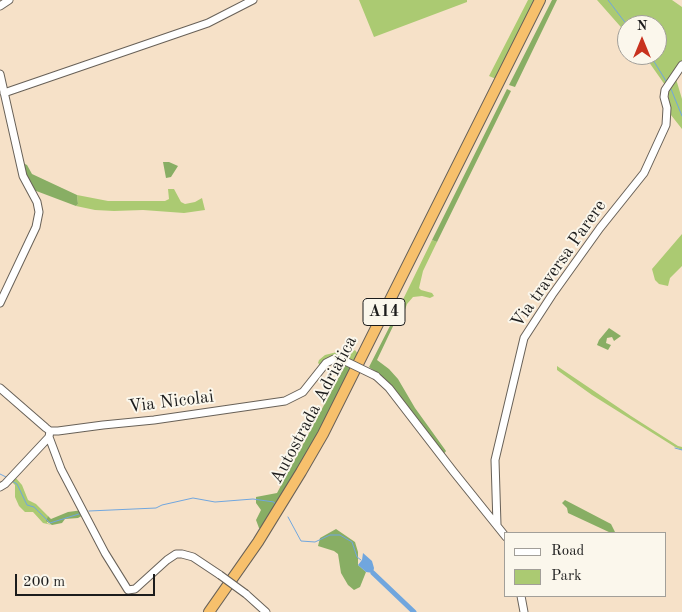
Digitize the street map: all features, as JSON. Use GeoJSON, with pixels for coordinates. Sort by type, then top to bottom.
{"type":"FeatureCollection","features":[{"type":"Feature","properties":{"kind":"highway","name":"Autostrada Adriatica"},"geometry":{"type":"LineString","coordinates":[[209,612],[258,542],[323,434],[540,0]]}},
{"type":"Feature","properties":{"kind":"highway","name":"Autostrada Adriatica"},"geometry":{"type":"LineString","coordinates":[[217,612],[282,517],[330,434],[547,0]]}},
{"type":"Feature","properties":{"kind":"street"},"geometry":{"type":"LineString","coordinates":[[0,6],[9,0]]}},
{"type":"Feature","properties":{"kind":"street"},"geometry":{"type":"LineString","coordinates":[[4,93],[208,23],[253,0]]}},
{"type":"Feature","properties":{"kind":"street","name":"Via traversa Parere"},"geometry":{"type":"LineString","coordinates":[[497,525],[495,460],[524,338],[590,243],[644,173],[666,125],[665,90],[682,66]]}},
{"type":"Feature","properties":{"kind":"street"},"geometry":{"type":"LineString","coordinates":[[0,74],[23,176],[37,202],[39,212],[36,227],[0,303]]}},
{"type":"Feature","properties":{"kind":"street","name":"Via Nicolai"},"geometry":{"type":"LineString","coordinates":[[50,434],[286,401],[303,392],[326,363],[334,359],[343,360],[376,376],[389,388],[497,525]]}},
{"type":"Feature","properties":{"kind":"street"},"geometry":{"type":"LineString","coordinates":[[0,388],[50,434],[55,455],[61,469],[105,553],[128,590],[135,589],[176,554],[193,557],[246,594],[266,612]]}},
{"type":"Feature","properties":{"kind":"street"},"geometry":{"type":"LineString","coordinates":[[0,488],[50,434]]}},
{"type":"Feature","properties":{"kind":"street"},"geometry":{"type":"LineString","coordinates":[[497,525],[504,534]]}},
{"type":"Feature","properties":{"kind":"street"},"geometry":{"type":"LineString","coordinates":[[521,597],[524,612]]}},
{"type":"Feature","properties":{"kind":"green space"},"geometry":{"type":"Polygon","coordinates":[[[359,0],[467,0],[467,2],[374,37],[359,0]]]}},
{"type":"Feature","properties":{"kind":"green space"},"geometry":{"type":"Polygon","coordinates":[[[528,0],[536,0],[496,79],[489,76],[528,0]]]}},
{"type":"Feature","properties":{"kind":"green space"},"geometry":{"type":"Polygon","coordinates":[[[552,0],[557,0],[515,87],[509,85],[552,0]]]}},
{"type":"Feature","properties":{"kind":"green space"},"geometry":{"type":"Polygon","coordinates":[[[597,0],[672,0],[682,7],[682,64],[665,85],[651,65],[667,65],[667,15],[617,15],[617,23],[597,0]]]}},
{"type":"Feature","properties":{"kind":"green space"},"geometry":{"type":"Polygon","coordinates":[[[676,79],[682,99],[682,129],[671,115],[668,99],[669,89],[676,79]]]}},
{"type":"Feature","properties":{"kind":"green space"},"geometry":{"type":"Polygon","coordinates":[[[507,89],[511,91],[437,242],[432,240],[507,89]]]}},
{"type":"Feature","properties":{"kind":"green space"},"geometry":{"type":"Polygon","coordinates":[[[21,162],[27,165],[32,174],[77,195],[78,204],[76,206],[31,189],[21,162]]]}},
{"type":"Feature","properties":{"kind":"green space"},"geometry":{"type":"Polygon","coordinates":[[[163,162],[169,162],[178,166],[171,177],[166,178],[163,162]]]}},
{"type":"Feature","properties":{"kind":"green space"},"geometry":{"type":"Polygon","coordinates":[[[168,189],[174,189],[181,202],[185,204],[202,198],[205,210],[184,213],[143,210],[114,211],[76,206],[78,204],[77,195],[108,201],[165,201],[169,199],[168,189]]]}},
{"type":"Feature","properties":{"kind":"green space"},"geometry":{"type":"Polygon","coordinates":[[[682,234],[682,266],[670,278],[668,286],[659,284],[655,280],[652,269],[682,234]]]}},
{"type":"Feature","properties":{"kind":"green space"},"geometry":{"type":"Polygon","coordinates":[[[432,240],[437,242],[423,271],[419,288],[432,293],[434,296],[430,298],[422,296],[413,297],[407,304],[402,318],[395,322],[393,320],[432,240]]]}},
{"type":"Feature","properties":{"kind":"green space"},"geometry":{"type":"Polygon","coordinates":[[[393,320],[395,322],[377,360],[398,379],[415,408],[446,451],[443,455],[385,379],[369,367],[393,320]]]}},
{"type":"Feature","properties":{"kind":"green space"},"geometry":{"type":"Polygon","coordinates":[[[609,328],[621,336],[614,341],[612,337],[607,338],[606,343],[611,345],[608,350],[597,345],[609,328]]]}},
{"type":"Feature","properties":{"kind":"green space"},"geometry":{"type":"Polygon","coordinates":[[[355,350],[358,354],[354,361],[337,357],[321,366],[318,363],[325,355],[337,352],[350,353],[355,350]]]}},
{"type":"Feature","properties":{"kind":"green space"},"geometry":{"type":"Polygon","coordinates":[[[346,364],[351,367],[315,439],[263,528],[259,528],[256,520],[261,510],[256,503],[256,497],[277,493],[346,364]]]}},
{"type":"Feature","properties":{"kind":"green space"},"geometry":{"type":"Polygon","coordinates":[[[557,366],[631,416],[682,447],[682,450],[592,395],[557,370],[557,366]]]}},
{"type":"Feature","properties":{"kind":"green space"},"geometry":{"type":"Polygon","coordinates":[[[15,477],[22,485],[28,500],[36,504],[48,516],[47,523],[52,525],[43,523],[33,512],[25,512],[19,506],[15,497],[15,485],[10,482],[15,477]]]}},
{"type":"Feature","properties":{"kind":"green space"},"geometry":{"type":"Polygon","coordinates":[[[565,500],[611,524],[615,532],[609,532],[568,513],[567,508],[562,503],[565,500]]]}},
{"type":"Feature","properties":{"kind":"green space"},"geometry":{"type":"Polygon","coordinates":[[[83,510],[85,514],[78,518],[65,519],[62,523],[52,525],[46,521],[48,516],[51,519],[68,512],[83,510]]]}},
{"type":"Feature","properties":{"kind":"green space"},"geometry":{"type":"Polygon","coordinates":[[[336,529],[355,542],[358,552],[358,565],[366,572],[360,587],[354,590],[348,585],[341,573],[338,554],[318,546],[320,538],[336,529]]]}},
{"type":"Feature","properties":{"kind":"water"},"geometry":{"type":"Polygon","coordinates":[[[363,553],[372,561],[373,573],[366,572],[358,565],[362,560],[363,553]]]}},
{"type":"Feature","properties":{"kind":"waterway"},"geometry":{"type":"LineString","coordinates":[[608,0],[619,15]]}},
{"type":"Feature","properties":{"kind":"waterway"},"geometry":{"type":"LineString","coordinates":[[656,65],[666,81]]}},
{"type":"Feature","properties":{"kind":"waterway"},"geometry":{"type":"LineString","coordinates":[[671,89],[682,116]]}},
{"type":"Feature","properties":{"kind":"waterway"},"geometry":{"type":"LineString","coordinates":[[675,448],[682,450]]}},
{"type":"Feature","properties":{"kind":"waterway"},"geometry":{"type":"LineString","coordinates":[[0,474],[6,477]]}},
{"type":"Feature","properties":{"kind":"waterway"},"geometry":{"type":"LineString","coordinates":[[12,481],[17,484],[27,505],[34,507],[50,523],[82,513]]}},
{"type":"Feature","properties":{"kind":"waterway"},"geometry":{"type":"LineString","coordinates":[[89,511],[156,508],[193,498],[215,502],[253,499],[274,502],[275,504]]}},
{"type":"Feature","properties":{"kind":"waterway"},"geometry":{"type":"LineString","coordinates":[[288,517],[301,541],[315,542],[330,535],[340,535],[352,542],[357,557],[361,560]]}},
{"type":"Feature","properties":{"kind":"waterway"},"geometry":{"type":"LineString","coordinates":[[373,573],[414,612]]}}]}
